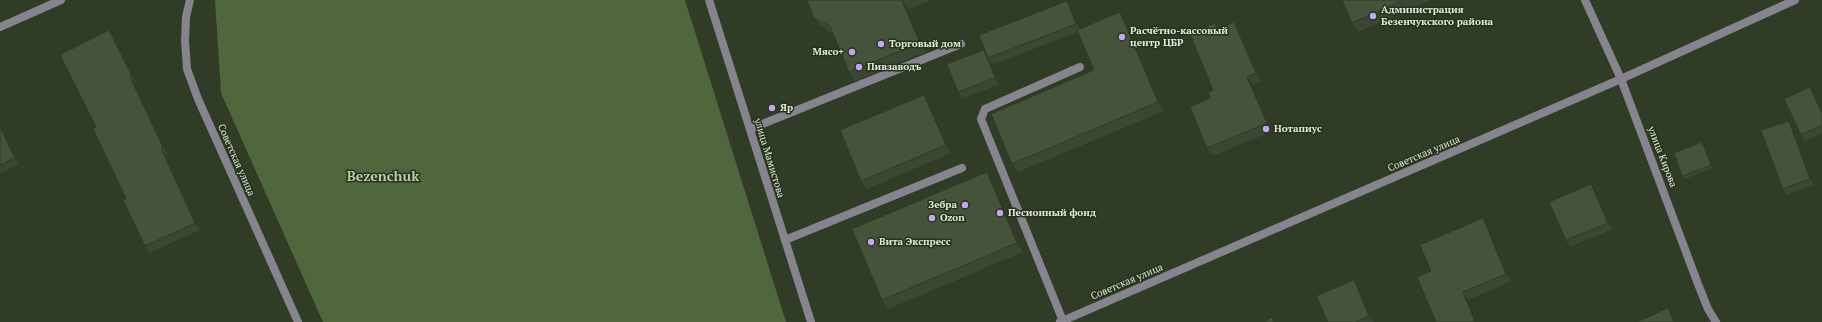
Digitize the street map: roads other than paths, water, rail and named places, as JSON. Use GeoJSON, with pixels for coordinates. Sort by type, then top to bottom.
{"type":"FeatureCollection","features":[{"type":"Feature","properties":{"kind":"street"},"geometry":{"type":"LineString","coordinates":[[0,27],[61,0]]}},
{"type":"Feature","properties":{"kind":"street","name":"Советская улица"},"geometry":{"type":"LineString","coordinates":[[190,0],[186,17],[185,41],[188,69],[198,99],[298,322]]}},
{"type":"Feature","properties":{"kind":"street","name":"улица Мамистова"},"geometry":{"type":"LineString","coordinates":[[709,0],[810,322]]}},
{"type":"Feature","properties":{"kind":"street","name":"улица Кирова"},"geometry":{"type":"LineString","coordinates":[[1585,0],[1621,79],[1698,284],[1708,309],[1716,322]]}},
{"type":"Feature","properties":{"kind":"street","name":"Советская улица"},"geometry":{"type":"LineString","coordinates":[[1061,321],[1621,79],[1795,0]]}},
{"type":"Feature","properties":{"kind":"street"},"geometry":{"type":"LineString","coordinates":[[750,129],[962,44]]}},
{"type":"Feature","properties":{"kind":"street"},"geometry":{"type":"LineString","coordinates":[[1061,321],[981,119],[985,109],[1080,66]]}},
{"type":"Feature","properties":{"kind":"street"},"geometry":{"type":"LineString","coordinates":[[785,240],[962,168]]}},
{"type":"Feature","properties":{"kind":"place","name":"Администрация Безенчукского района"},"geometry":{"type":"Point","coordinates":[1373,16]}},
{"type":"Feature","properties":{"kind":"place","name":"Расчётно-кассовый центр ЦБР"},"geometry":{"type":"Point","coordinates":[1122,37]}},
{"type":"Feature","properties":{"kind":"place","name":"Торговый дом"},"geometry":{"type":"Point","coordinates":[881,44]}},
{"type":"Feature","properties":{"kind":"place","name":"Мясо+"},"geometry":{"type":"Point","coordinates":[852,52]}},
{"type":"Feature","properties":{"kind":"place","name":"Пивзаводъ"},"geometry":{"type":"Point","coordinates":[859,67]}},
{"type":"Feature","properties":{"kind":"place","name":"Яр"},"geometry":{"type":"Point","coordinates":[772,108]}},
{"type":"Feature","properties":{"kind":"place","name":"Нотапиус"},"geometry":{"type":"Point","coordinates":[1266,129]}},
{"type":"Feature","properties":{"kind":"place","name":"Зебра"},"geometry":{"type":"Point","coordinates":[965,205]}},
{"type":"Feature","properties":{"kind":"place","name":"Песионный фонд"},"geometry":{"type":"Point","coordinates":[1000,213]}},
{"type":"Feature","properties":{"kind":"place","name":"Ozon"},"geometry":{"type":"Point","coordinates":[932,218]}},
{"type":"Feature","properties":{"kind":"place","name":"Вита Экспресс"},"geometry":{"type":"Point","coordinates":[871,242]}},
{"type":"Feature","properties":{"kind":"district","name":"Bezenchuk"},"geometry":{"type":"Point","coordinates":[383,177]}}]}
